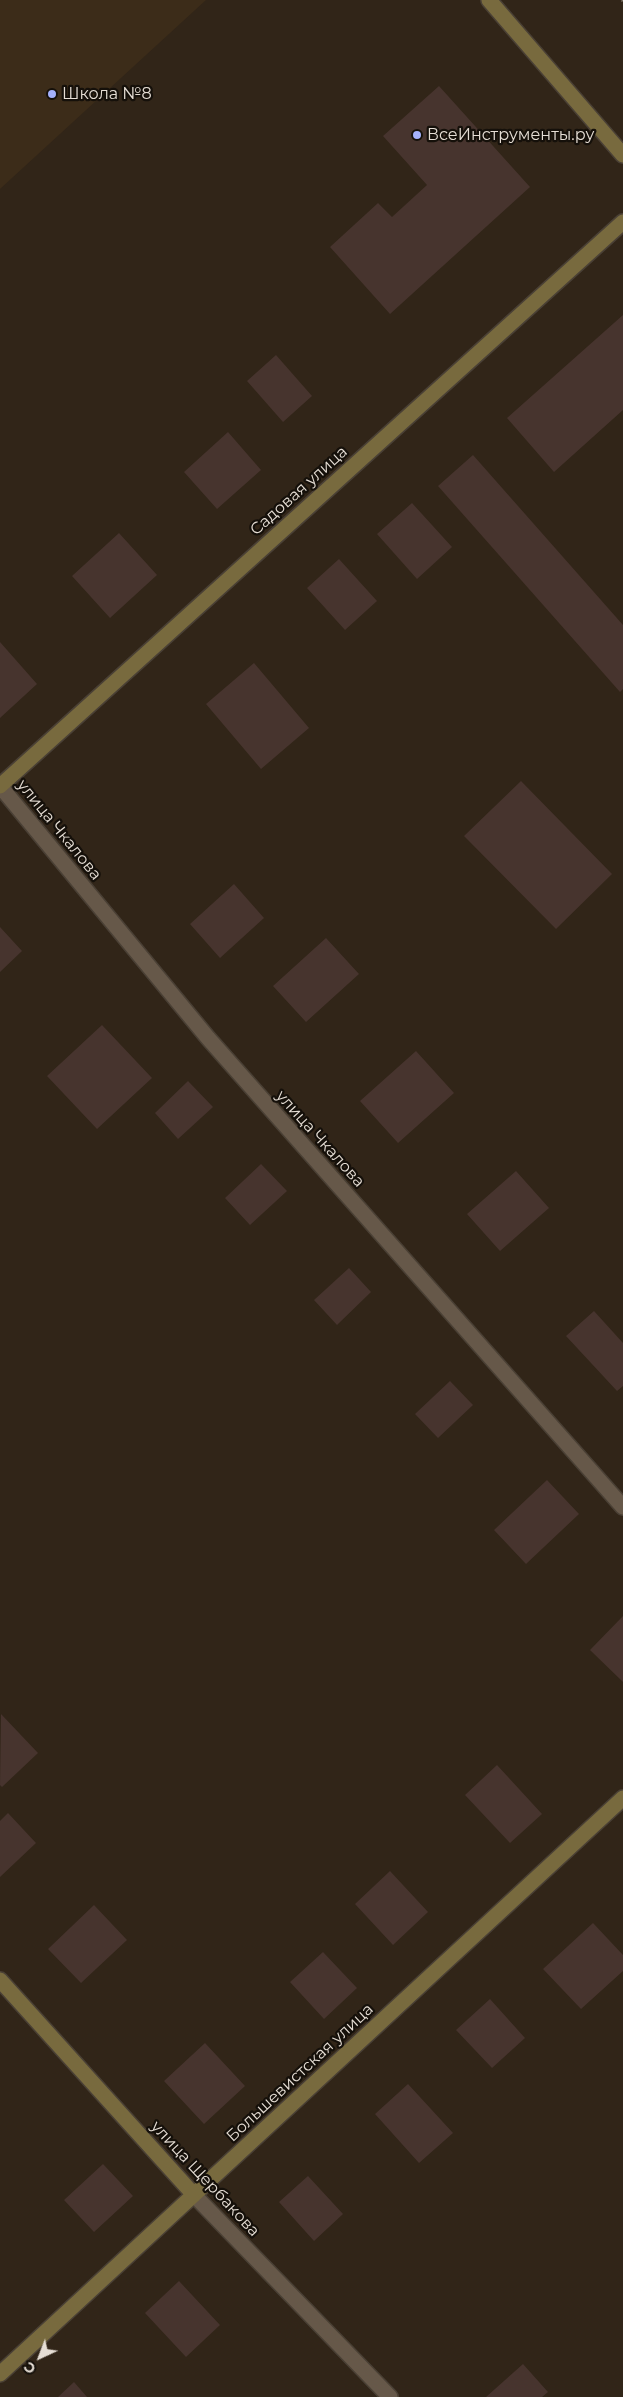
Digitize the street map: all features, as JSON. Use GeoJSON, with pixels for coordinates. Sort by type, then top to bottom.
{"type":"FeatureCollection","features":[{"type":"Feature","properties":{"kind":"street"},"geometry":{"type":"LineString","coordinates":[[489,0],[623,156]]}},
{"type":"Feature","properties":{"kind":"street","name":"Садовая улица"},"geometry":{"type":"LineString","coordinates":[[0,786],[623,222]]}},
{"type":"Feature","properties":{"kind":"street","name":"улица Чкалова"},"geometry":{"type":"LineString","coordinates":[[0,786],[208,1038],[623,1507]]}},
{"type":"Feature","properties":{"kind":"street","name":"Большевистская улица"},"geometry":{"type":"LineString","coordinates":[[0,2374],[623,1798]]}},
{"type":"Feature","properties":{"kind":"street","name":"улица Щербакова"},"geometry":{"type":"LineString","coordinates":[[0,1980],[194,2195],[390,2397]]}},
{"type":"Feature","properties":{"kind":"shaded area","name":"Школа №8"},"geometry":{"type":"Polygon","coordinates":[[[0,0],[206,0],[0,189],[0,0]]]}},
{"type":"Feature","properties":{"kind":"building"},"geometry":{"type":"Polygon","coordinates":[[[439,86],[530,187],[390,314],[330,247],[378,203],[392,217],[427,185],[383,136],[439,86]]]}},
{"type":"Feature","properties":{"kind":"building"},"geometry":{"type":"Polygon","coordinates":[[[623,315],[623,410],[554,472],[507,418],[623,315]]]}},
{"type":"Feature","properties":{"kind":"building"},"geometry":{"type":"Polygon","coordinates":[[[276,355],[312,396],[283,422],[247,381],[276,355]]]}},
{"type":"Feature","properties":{"kind":"building"},"geometry":{"type":"Polygon","coordinates":[[[228,432],[261,470],[217,509],[184,472],[228,432]]]}},
{"type":"Feature","properties":{"kind":"building"},"geometry":{"type":"Polygon","coordinates":[[[473,455],[623,625],[623,689],[620,692],[438,486],[473,455]]]}},
{"type":"Feature","properties":{"kind":"building"},"geometry":{"type":"Polygon","coordinates":[[[412,503],[452,547],[417,579],[377,534],[412,503]]]}},
{"type":"Feature","properties":{"kind":"building"},"geometry":{"type":"Polygon","coordinates":[[[119,533],[157,575],[110,618],[72,576],[119,533]]]}},
{"type":"Feature","properties":{"kind":"building"},"geometry":{"type":"Polygon","coordinates":[[[339,559],[377,601],[345,630],[307,588],[339,559]]]}},
{"type":"Feature","properties":{"kind":"building"},"geometry":{"type":"Polygon","coordinates":[[[0,642],[37,684],[0,718],[0,642]]]}},
{"type":"Feature","properties":{"kind":"building"},"geometry":{"type":"Polygon","coordinates":[[[254,663],[309,728],[261,769],[206,704],[254,663]]]}},
{"type":"Feature","properties":{"kind":"building"},"geometry":{"type":"Polygon","coordinates":[[[521,781],[612,874],[556,929],[464,836],[521,781]]]}},
{"type":"Feature","properties":{"kind":"building"},"geometry":{"type":"Polygon","coordinates":[[[234,884],[264,918],[220,958],[190,924],[234,884]]]}},
{"type":"Feature","properties":{"kind":"building"},"geometry":{"type":"Polygon","coordinates":[[[0,927],[22,951],[0,972],[0,927]]]}},
{"type":"Feature","properties":{"kind":"building"},"geometry":{"type":"Polygon","coordinates":[[[326,938],[359,974],[306,1022],[273,986],[326,938]]]}},
{"type":"Feature","properties":{"kind":"building"},"geometry":{"type":"Polygon","coordinates":[[[102,1025],[152,1078],[97,1129],[47,1076],[102,1025]]]}},
{"type":"Feature","properties":{"kind":"building"},"geometry":{"type":"Polygon","coordinates":[[[416,1051],[454,1093],[398,1143],[360,1101],[416,1051]]]}},
{"type":"Feature","properties":{"kind":"building"},"geometry":{"type":"Polygon","coordinates":[[[188,1081],[213,1107],[178,1139],[155,1113],[188,1081]]]}},
{"type":"Feature","properties":{"kind":"building"},"geometry":{"type":"Polygon","coordinates":[[[261,1164],[287,1191],[250,1225],[225,1198],[261,1164]]]}},
{"type":"Feature","properties":{"kind":"building"},"geometry":{"type":"Polygon","coordinates":[[[516,1171],[549,1208],[500,1251],[467,1214],[516,1171]]]}},
{"type":"Feature","properties":{"kind":"building"},"geometry":{"type":"Polygon","coordinates":[[[349,1268],[371,1292],[337,1325],[314,1300],[349,1268]]]}},
{"type":"Feature","properties":{"kind":"building"},"geometry":{"type":"Polygon","coordinates":[[[594,1311],[623,1343],[623,1386],[617,1391],[566,1336],[594,1311]]]}},
{"type":"Feature","properties":{"kind":"building"},"geometry":{"type":"Polygon","coordinates":[[[450,1381],[473,1405],[438,1438],[415,1414],[450,1381]]]}},
{"type":"Feature","properties":{"kind":"building"},"geometry":{"type":"Polygon","coordinates":[[[547,1480],[579,1514],[526,1564],[494,1530],[547,1480]]]}},
{"type":"Feature","properties":{"kind":"building"},"geometry":{"type":"Polygon","coordinates":[[[623,1616],[623,1682],[590,1650],[623,1616]]]}},
{"type":"Feature","properties":{"kind":"building"},"geometry":{"type":"Polygon","coordinates":[[[1,1714],[38,1753],[2,1787],[0,1785],[1,1714]]]}},
{"type":"Feature","properties":{"kind":"building"},"geometry":{"type":"Polygon","coordinates":[[[497,1765],[542,1814],[510,1843],[465,1795],[497,1765]]]}},
{"type":"Feature","properties":{"kind":"building"},"geometry":{"type":"Polygon","coordinates":[[[8,1813],[36,1843],[0,1877],[0,1821],[8,1813]]]}},
{"type":"Feature","properties":{"kind":"building"},"geometry":{"type":"Polygon","coordinates":[[[390,1871],[428,1912],[393,1945],[355,1904],[390,1871]]]}},
{"type":"Feature","properties":{"kind":"building"},"geometry":{"type":"Polygon","coordinates":[[[94,1905],[127,1940],[81,1983],[48,1949],[94,1905]]]}},
{"type":"Feature","properties":{"kind":"building"},"geometry":{"type":"Polygon","coordinates":[[[593,1923],[623,1955],[623,1971],[581,2009],[543,1969],[593,1923]]]}},
{"type":"Feature","properties":{"kind":"building"},"geometry":{"type":"Polygon","coordinates":[[[323,1952],[357,1988],[324,2019],[290,1982],[323,1952]]]}},
{"type":"Feature","properties":{"kind":"building"},"geometry":{"type":"Polygon","coordinates":[[[490,1999],[525,2038],[492,2068],[456,2030],[490,1999]]]}},
{"type":"Feature","properties":{"kind":"building"},"geometry":{"type":"Polygon","coordinates":[[[205,2043],[245,2086],[204,2124],[164,2081],[205,2043]]]}},
{"type":"Feature","properties":{"kind":"building"},"geometry":{"type":"Polygon","coordinates":[[[408,2084],[453,2133],[419,2163],[375,2114],[408,2084]]]}},
{"type":"Feature","properties":{"kind":"building"},"geometry":{"type":"Polygon","coordinates":[[[103,2164],[133,2196],[94,2232],[64,2200],[103,2164]]]}},
{"type":"Feature","properties":{"kind":"building"},"geometry":{"type":"Polygon","coordinates":[[[308,2176],[343,2214],[314,2241],[279,2202],[308,2176]]]}},
{"type":"Feature","properties":{"kind":"building"},"geometry":{"type":"Polygon","coordinates":[[[179,2281],[220,2325],[186,2357],[145,2313],[179,2281]]]}},
{"type":"Feature","properties":{"kind":"building"},"geometry":{"type":"Polygon","coordinates":[[[523,2364],[548,2392],[542,2397],[486,2397],[523,2364]]]}},
{"type":"Feature","properties":{"kind":"building"},"geometry":{"type":"Polygon","coordinates":[[[74,2382],[87,2397],[58,2397],[74,2382]]]}},
{"type":"Feature","properties":{"kind":"place","name":"Школа №8"},"geometry":{"type":"Point","coordinates":[52,94]}},
{"type":"Feature","properties":{"kind":"place","name":"ВсеИнструменты.ру"},"geometry":{"type":"Point","coordinates":[417,135]}}]}
